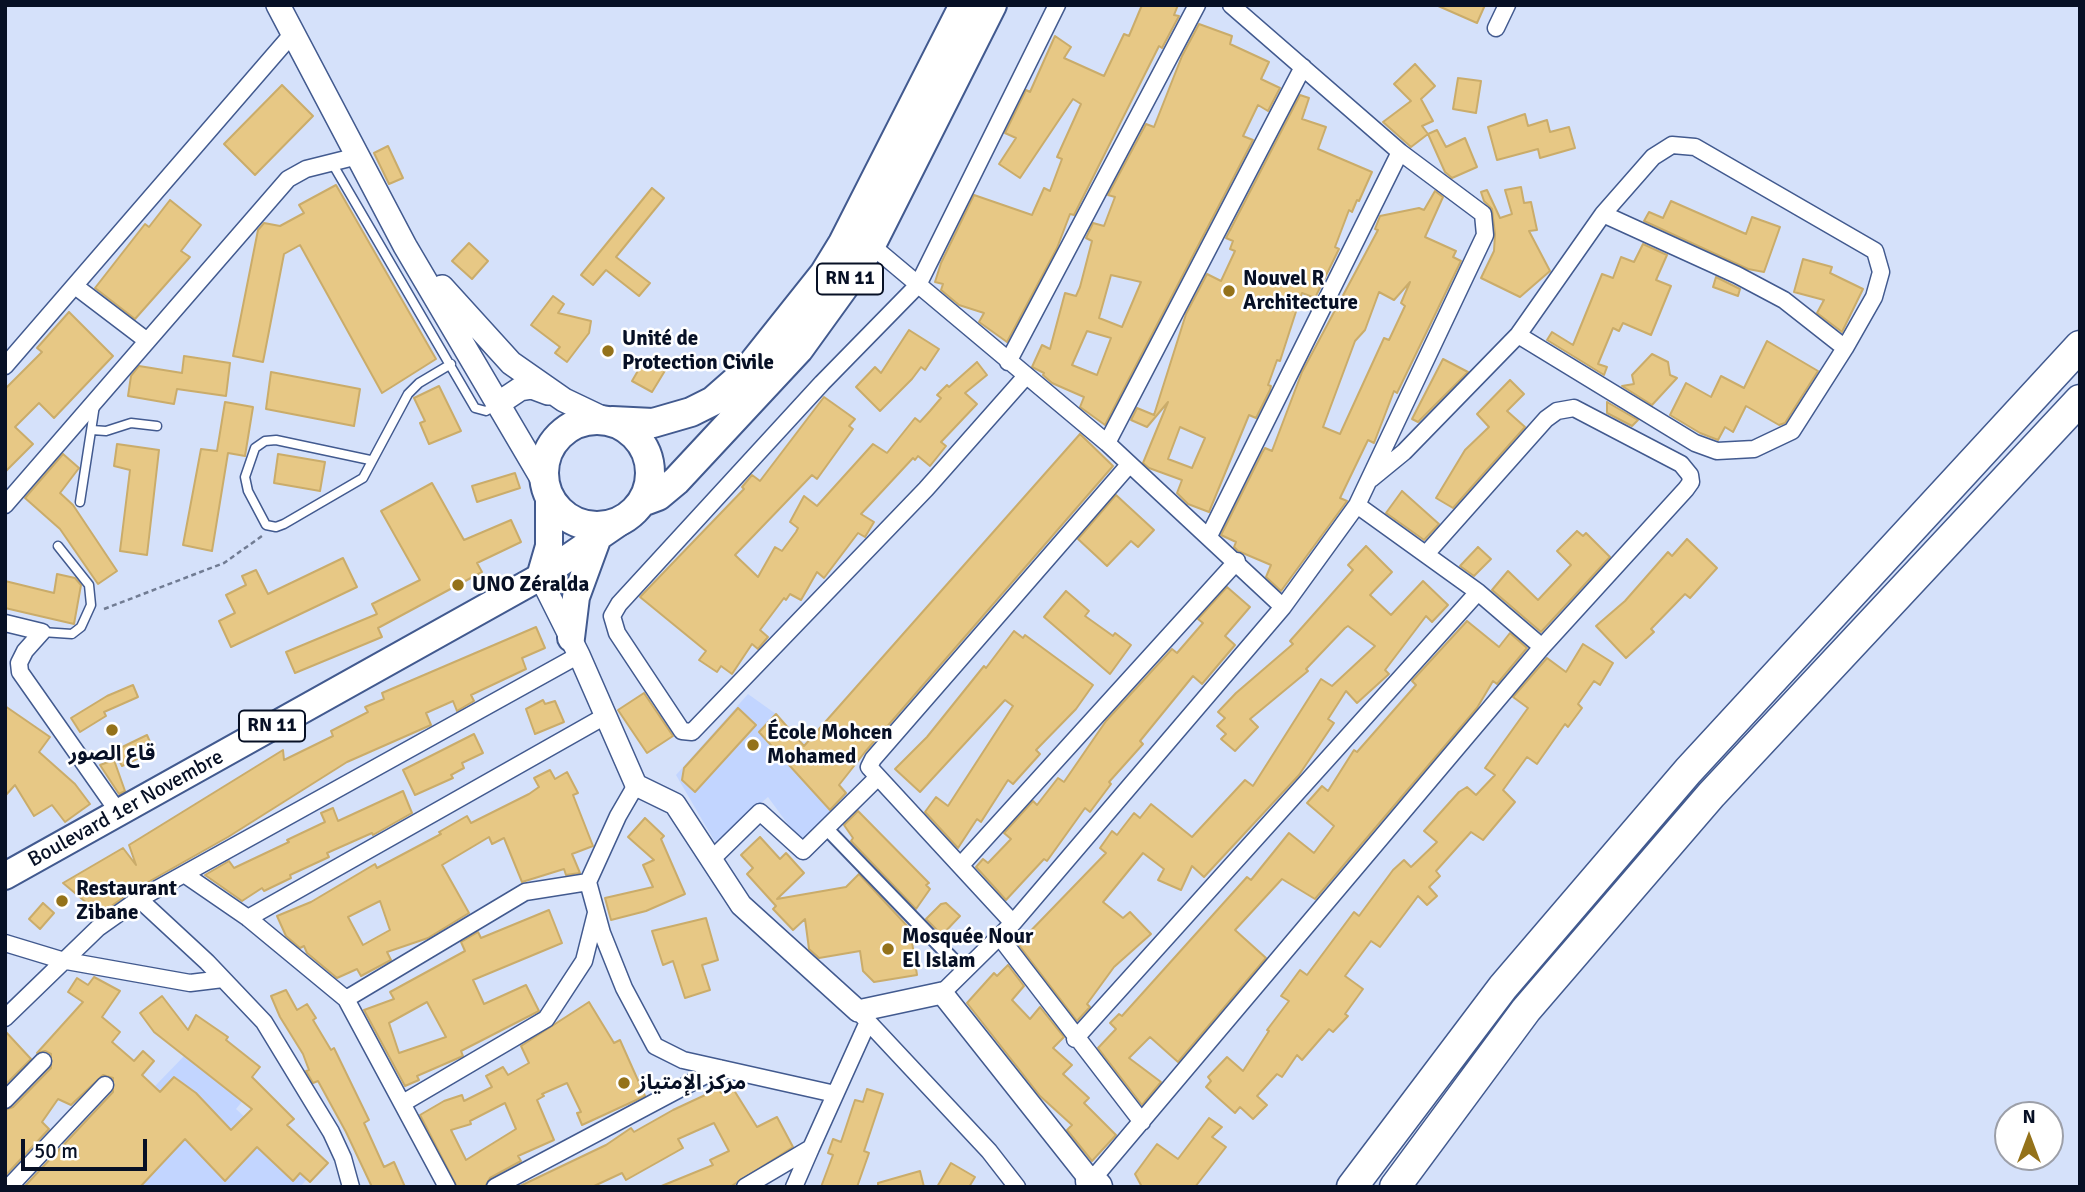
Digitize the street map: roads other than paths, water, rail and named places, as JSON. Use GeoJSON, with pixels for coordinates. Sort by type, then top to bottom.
{"type":"FeatureCollection","features":[{"type":"Feature","properties":{"kind":"highway","name":"RN 11"},"geometry":{"type":"LineString","coordinates":[[609,421],[653,423],[691,412],[722,394],[746,372],[818,282],[843,243],[964,5]]}},
{"type":"Feature","properties":{"kind":"highway","name":"RN 11"},"geometry":{"type":"LineString","coordinates":[[642,502],[658,496],[676,481],[799,349],[871,246],[992,5]]}},
{"type":"Feature","properties":{"kind":"highway"},"geometry":{"type":"LineString","coordinates":[[1352,1187],[1503,987],[1688,771],[2080,346]]}},
{"type":"Feature","properties":{"kind":"highway"},"geometry":{"type":"LineString","coordinates":[[1395,1187],[1526,1010],[1711,795],[2080,400]]}},
{"type":"Feature","properties":{"kind":"highway"},"geometry":{"type":"LineString","coordinates":[[589,420],[609,421],[636,437],[644,448],[651,475],[642,502],[609,529],[572,521],[546,490],[543,465],[549,449],[559,435],[573,425],[589,420]]}},
{"type":"Feature","properties":{"kind":"highway"},"geometry":{"type":"LineString","coordinates":[[1345,1187],[1375,1154]]}},
{"type":"Feature","properties":{"kind":"main road"},"geometry":{"type":"LineString","coordinates":[[278,5],[405,246],[499,403],[546,490],[549,546],[540,577]]}},
{"type":"Feature","properties":{"kind":"main road"},"geometry":{"type":"LineString","coordinates":[[405,246],[511,363],[564,400]]}},
{"type":"Feature","properties":{"kind":"main road"},"geometry":{"type":"LineString","coordinates":[[499,403],[512,392],[527,387],[564,400],[609,421]]}},
{"type":"Feature","properties":{"kind":"main road"},"geometry":{"type":"LineString","coordinates":[[575,646],[576,597],[609,529]]}},
{"type":"Feature","properties":{"kind":"main road","name":"RN 11"},"geometry":{"type":"LineString","coordinates":[[540,577],[609,529]]}},
{"type":"Feature","properties":{"kind":"main road","name":"Boulevard 1er Novembre"},"geometry":{"type":"LineString","coordinates":[[5,876],[540,577]]}},
{"type":"Feature","properties":{"kind":"street"},"geometry":{"type":"LineString","coordinates":[[1026,376],[926,489],[692,732],[682,731],[617,633],[612,616],[619,604],[822,383],[918,285],[1057,5]]}},
{"type":"Feature","properties":{"kind":"street"},"geometry":{"type":"LineString","coordinates":[[1008,362],[1196,5]]}},
{"type":"Feature","properties":{"kind":"street"},"geometry":{"type":"LineString","coordinates":[[863,1017],[942,993],[1013,923],[1283,607],[1357,505],[1485,235],[1483,214],[1400,152],[1231,5]]}},
{"type":"Feature","properties":{"kind":"street"},"geometry":{"type":"LineString","coordinates":[[1496,27],[1507,5]]}},
{"type":"Feature","properties":{"kind":"street"},"geometry":{"type":"LineString","coordinates":[[5,366],[294,32]]}},
{"type":"Feature","properties":{"kind":"street"},"geometry":{"type":"LineString","coordinates":[[1107,443],[1303,68]]}},
{"type":"Feature","properties":{"kind":"street"},"geometry":{"type":"LineString","coordinates":[[1368,481],[1404,452],[1518,335],[1603,214],[1653,157],[1671,145],[1695,146],[1875,251],[1881,272],[1874,297],[1792,431],[1754,449],[1717,451],[1695,443],[1518,335]]}},
{"type":"Feature","properties":{"kind":"street"},"geometry":{"type":"LineString","coordinates":[[1209,536],[1400,152]]}},
{"type":"Feature","properties":{"kind":"street"},"geometry":{"type":"LineString","coordinates":[[5,505],[288,179],[306,169],[358,156]]}},
{"type":"Feature","properties":{"kind":"street"},"geometry":{"type":"LineString","coordinates":[[1603,214],[1737,275],[1784,300],[1845,348]]}},
{"type":"Feature","properties":{"kind":"street"},"geometry":{"type":"LineString","coordinates":[[871,246],[1107,443],[1128,466],[1237,561],[1283,607]]}},
{"type":"Feature","properties":{"kind":"street"},"geometry":{"type":"LineString","coordinates":[[75,286],[146,340]]}},
{"type":"Feature","properties":{"kind":"street"},"geometry":{"type":"LineString","coordinates":[[942,993],[1094,1184],[1142,1122],[1542,647],[1686,489],[1691,482],[1690,475],[1681,464],[1574,408],[1558,411],[1546,419],[1426,554]]}},
{"type":"Feature","properties":{"kind":"street"},"geometry":{"type":"LineString","coordinates":[[1013,923],[869,767],[873,759],[1128,466]]}},
{"type":"Feature","properties":{"kind":"street"},"geometry":{"type":"LineString","coordinates":[[1357,505],[1478,592],[1542,647]]}},
{"type":"Feature","properties":{"kind":"street"},"geometry":{"type":"LineString","coordinates":[[961,865],[1237,561]]}},
{"type":"Feature","properties":{"kind":"street"},"geometry":{"type":"LineString","coordinates":[[540,577],[607,715],[636,785],[675,804],[741,905],[863,1017],[989,1152],[1017,1187]]}},
{"type":"Feature","properties":{"kind":"street"},"geometry":{"type":"LineString","coordinates":[[1075,1039],[1478,592]]}},
{"type":"Feature","properties":{"kind":"street"},"geometry":{"type":"LineString","coordinates":[[5,623],[42,632],[25,651],[19,663],[20,672],[119,813]]}},
{"type":"Feature","properties":{"kind":"street"},"geometry":{"type":"LineString","coordinates":[[5,1018],[61,960],[98,928],[139,900],[575,646]]}},
{"type":"Feature","properties":{"kind":"street"},"geometry":{"type":"LineString","coordinates":[[248,918],[607,715]]}},
{"type":"Feature","properties":{"kind":"street"},"geometry":{"type":"LineString","coordinates":[[712,859],[757,813],[764,814],[801,851],[827,829],[878,777]]}},
{"type":"Feature","properties":{"kind":"street"},"geometry":{"type":"LineString","coordinates":[[636,785],[618,816],[588,883],[624,988],[655,1046],[683,1060],[835,1094]]}},
{"type":"Feature","properties":{"kind":"street"},"geometry":{"type":"LineString","coordinates":[[827,829],[963,970]]}},
{"type":"Feature","properties":{"kind":"street"},"geometry":{"type":"LineString","coordinates":[[184,873],[248,918],[346,999],[447,1187]]}},
{"type":"Feature","properties":{"kind":"street"},"geometry":{"type":"LineString","coordinates":[[346,999],[525,892],[588,883]]}},
{"type":"Feature","properties":{"kind":"street"},"geometry":{"type":"LineString","coordinates":[[139,900],[223,979],[264,1022],[331,1132],[343,1158],[351,1187]]}},
{"type":"Feature","properties":{"kind":"street"},"geometry":{"type":"LineString","coordinates":[[403,1103],[546,1019],[584,961],[597,911]]}},
{"type":"Feature","properties":{"kind":"street"},"geometry":{"type":"LineString","coordinates":[[999,936],[1075,1039],[1142,1122]]}},
{"type":"Feature","properties":{"kind":"street"},"geometry":{"type":"LineString","coordinates":[[5,943],[61,960],[190,983],[223,979]]}},
{"type":"Feature","properties":{"kind":"street"},"geometry":{"type":"LineString","coordinates":[[794,1187],[835,1094],[863,1017]]}},
{"type":"Feature","properties":{"kind":"street"},"geometry":{"type":"LineString","coordinates":[[5,1100],[43,1061]]}},
{"type":"Feature","properties":{"kind":"street"},"geometry":{"type":"LineString","coordinates":[[495,1187],[719,1068]]}},
{"type":"Feature","properties":{"kind":"street"},"geometry":{"type":"LineString","coordinates":[[9,1187],[106,1085]]}},
{"type":"Feature","properties":{"kind":"street"},"geometry":{"type":"LineString","coordinates":[[745,1187],[811,1148]]}},
{"type":"Feature","properties":{"kind":"lane"},"geometry":{"type":"LineString","coordinates":[[332,163],[475,408],[486,411],[499,403]]}},
{"type":"Feature","properties":{"kind":"lane"},"geometry":{"type":"LineString","coordinates":[[370,460],[276,440],[255,448],[245,477],[248,491],[267,525],[276,527],[363,478],[370,460],[408,394],[419,383],[451,364]]}},
{"type":"Feature","properties":{"kind":"lane"},"geometry":{"type":"LineString","coordinates":[[80,502],[96,399]]}},
{"type":"Feature","properties":{"kind":"lane"},"geometry":{"type":"LineString","coordinates":[[92,430],[113,430],[131,423],[157,426]]}},
{"type":"Feature","properties":{"kind":"lane"},"geometry":{"type":"LineString","coordinates":[[42,632],[72,634],[88,615],[91,605],[89,585],[58,546]]}},
{"type":"Feature","properties":{"kind":"place","name":"Nouvel R Architecture"},"geometry":{"type":"Point","coordinates":[1229,291]}},
{"type":"Feature","properties":{"kind":"place","name":"Unité de Protection Civile"},"geometry":{"type":"Point","coordinates":[608,351]}},
{"type":"Feature","properties":{"kind":"place","name":"UNO Zéralda"},"geometry":{"type":"Point","coordinates":[458,585]}},
{"type":"Feature","properties":{"kind":"place","name":"قاع الصور"},"geometry":{"type":"Point","coordinates":[112,730]}},
{"type":"Feature","properties":{"kind":"place","name":"École Mohcen Mohamed"},"geometry":{"type":"Point","coordinates":[753,745]}},
{"type":"Feature","properties":{"kind":"place","name":"Restaurant Zibane"},"geometry":{"type":"Point","coordinates":[62,901]}},
{"type":"Feature","properties":{"kind":"place","name":"Mosquée Nour El Islam"},"geometry":{"type":"Point","coordinates":[888,949]}},
{"type":"Feature","properties":{"kind":"place","name":"مركز الإمتياز"},"geometry":{"type":"Point","coordinates":[624,1083]}}]}
